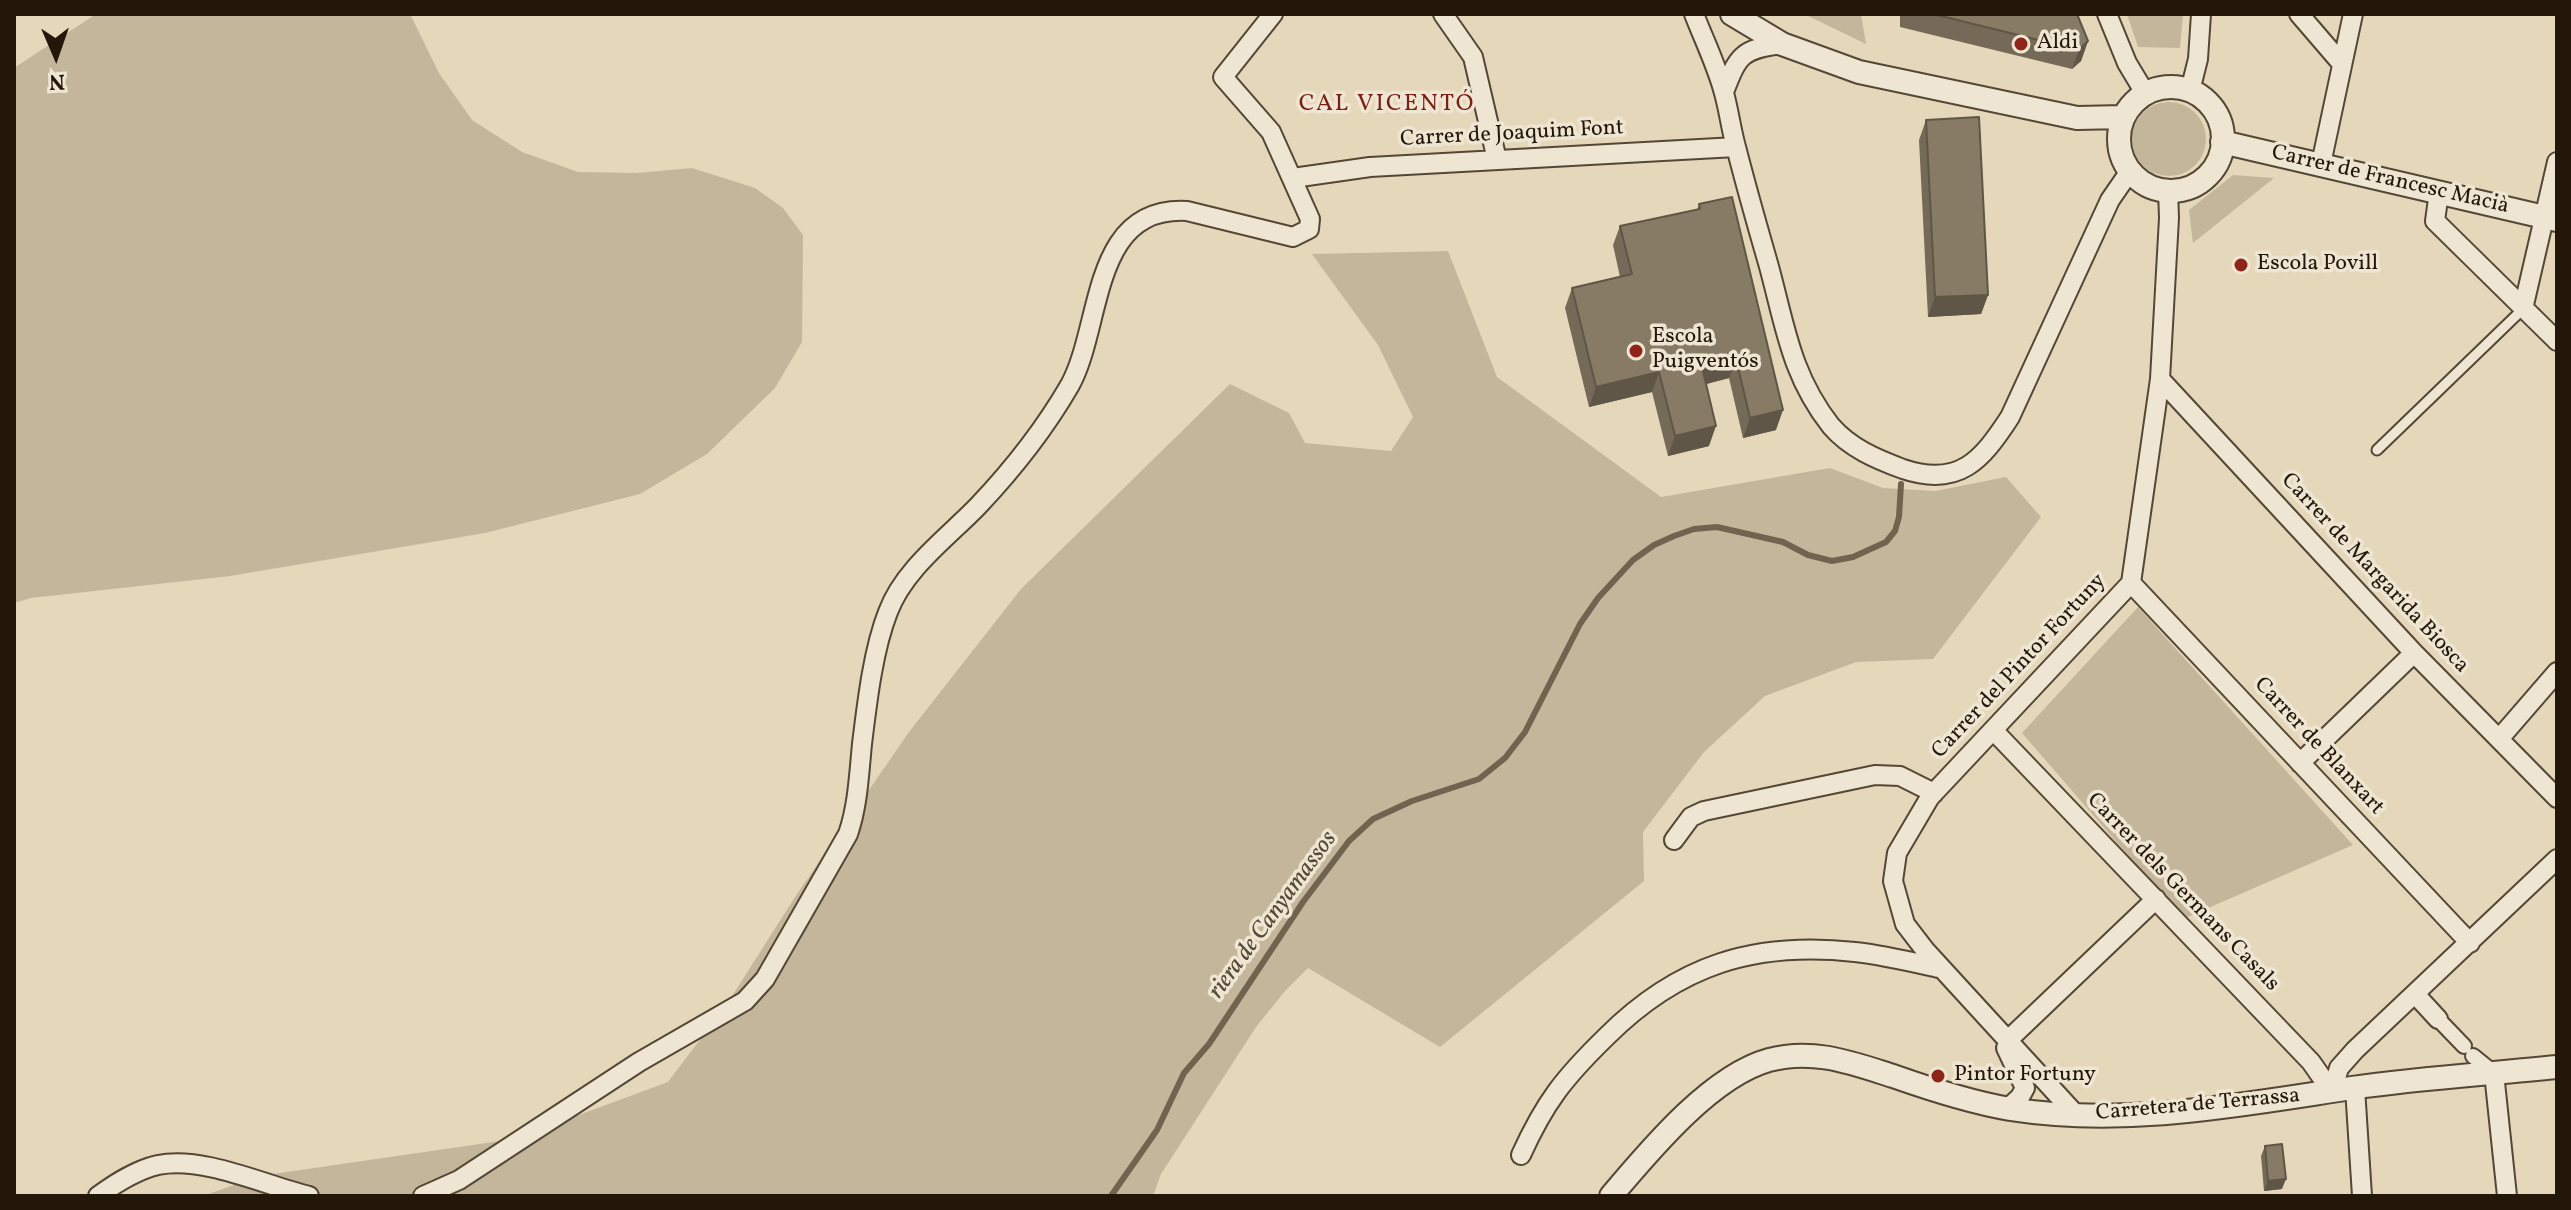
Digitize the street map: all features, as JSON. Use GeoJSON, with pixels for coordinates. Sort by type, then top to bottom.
{"type":"FeatureCollection","features":[{"type":"Feature","properties":{"kind":"street"},"geometry":{"type":"LineString","coordinates":[[423,1196],[459,1180],[677,1038],[735,1009],[765,979],[848,834],[853,820],[862,740],[879,642],[892,601],[934,549],[1015,465],[1046,423],[1079,367],[1098,292],[1126,234],[1154,214],[1173,211],[1187,211],[1283,235],[1299,236],[1309,229],[1310,219],[1271,132],[1223,77],[1273,14]]}},
{"type":"Feature","properties":{"kind":"street"},"geometry":{"type":"LineString","coordinates":[[1443,14],[1473,57],[1497,160]]}},
{"type":"Feature","properties":{"kind":"street"},"geometry":{"type":"LineString","coordinates":[[1694,14],[1724,92],[1787,343],[1812,399],[1839,434],[1858,449],[1920,475],[1958,472],[1975,463],[1992,445],[2010,417],[2110,200],[2130,171]]}},
{"type":"Feature","properties":{"kind":"street"},"geometry":{"type":"LineString","coordinates":[[1732,14],[1782,44],[1859,72],[2077,118],[2123,117]]}},
{"type":"Feature","properties":{"kind":"street"},"geometry":{"type":"LineString","coordinates":[[2107,14],[2127,63],[2145,93]]}},
{"type":"Feature","properties":{"kind":"street"},"geometry":{"type":"LineString","coordinates":[[2190,91],[2198,59],[2201,14]]}},
{"type":"Feature","properties":{"kind":"street"},"geometry":{"type":"LineString","coordinates":[[2299,14],[2342,64]]}},
{"type":"Feature","properties":{"kind":"street"},"geometry":{"type":"LineString","coordinates":[[2321,164],[2353,14]]}},
{"type":"Feature","properties":{"kind":"street"},"geometry":{"type":"LineString","coordinates":[[1724,92],[1740,56],[1756,47],[1782,44]]}},
{"type":"Feature","properties":{"kind":"street"},"geometry":{"type":"LineString","coordinates":[[2175,87],[2190,91],[2208,102],[2214,111],[2222,131],[2220,156],[2204,179],[2193,186],[2168,190],[2147,185],[2130,171],[2119,146],[2123,117],[2132,103],[2145,93],[2175,87]]}},
{"type":"Feature","properties":{"kind":"street"},"geometry":{"type":"LineString","coordinates":[[2077,118],[2119,146]]}},
{"type":"Feature","properties":{"kind":"street","name":"Carrer de Francesc Macià"},"geometry":{"type":"LineString","coordinates":[[2222,142],[2550,218]]}},
{"type":"Feature","properties":{"kind":"street","name":"Carrer de Joaquim Font"},"geometry":{"type":"LineString","coordinates":[[1293,178],[1370,167],[1736,147]]}},
{"type":"Feature","properties":{"kind":"street"},"geometry":{"type":"LineString","coordinates":[[2523,309],[2550,218],[2557,162]]}},
{"type":"Feature","properties":{"kind":"street","name":"Carrer del Pintor Fortuny"},"geometry":{"type":"LineString","coordinates":[[2078,1117],[1939,968],[1905,924],[1893,881],[1897,853],[1934,793],[2131,583],[2160,379],[2168,190]]}},
{"type":"Feature","properties":{"kind":"street"},"geometry":{"type":"LineString","coordinates":[[2439,192],[2435,221],[2557,341]]}},
{"type":"Feature","properties":{"kind":"street","name":"Carrer de Margarida Biosca"},"geometry":{"type":"LineString","coordinates":[[2160,379],[2414,653],[2557,798]]}},
{"type":"Feature","properties":{"kind":"street","name":"Carrer de Blanxart"},"geometry":{"type":"LineString","coordinates":[[2131,583],[2470,943]]}},
{"type":"Feature","properties":{"kind":"street"},"geometry":{"type":"LineString","coordinates":[[2300,763],[2414,653]]}},
{"type":"Feature","properties":{"kind":"street"},"geometry":{"type":"LineString","coordinates":[[2499,739],[2557,672]]}},
{"type":"Feature","properties":{"kind":"street","name":"Carrer dels Germans Casals"},"geometry":{"type":"LineString","coordinates":[[1993,730],[2311,1062],[2344,1090]]}},
{"type":"Feature","properties":{"kind":"street"},"geometry":{"type":"LineString","coordinates":[[1674,840],[1691,817],[1704,811],[1875,775],[1900,776],[1934,793]]}},
{"type":"Feature","properties":{"kind":"street"},"geometry":{"type":"LineString","coordinates":[[2362,1196],[2339,1068],[2557,859]]}},
{"type":"Feature","properties":{"kind":"street"},"geometry":{"type":"LineString","coordinates":[[2003,1036],[2156,899]]}},
{"type":"Feature","properties":{"kind":"street"},"geometry":{"type":"LineString","coordinates":[[1521,1155],[1538,1117],[1557,1088],[1627,1016],[1659,991],[1689,974],[1723,961],[1764,952],[1816,949],[1858,952],[1939,968]]}},
{"type":"Feature","properties":{"kind":"street"},"geometry":{"type":"LineString","coordinates":[[2415,994],[2468,1051],[2494,1073],[2507,1196]]}},
{"type":"Feature","properties":{"kind":"street","name":"Carrer del Pintor Fortuny"},"geometry":{"type":"LineString","coordinates":[[2003,1036],[2025,1088],[2007,1109]]}},
{"type":"Feature","properties":{"kind":"street","name":"Carretera de Terrassa"},"geometry":{"type":"LineString","coordinates":[[1611,1196],[1697,1103],[1721,1083],[1744,1069],[1790,1056],[1847,1061],[2007,1109],[2078,1117],[2198,1110],[2344,1090],[2557,1067]]}},
{"type":"Feature","properties":{"kind":"street"},"geometry":{"type":"LineString","coordinates":[[98,1196],[132,1174],[167,1164],[204,1166],[309,1196]]}},
{"type":"Feature","properties":{"kind":"lane"},"geometry":{"type":"LineString","coordinates":[[2377,450],[2523,309]]}},
{"type":"Feature","properties":{"kind":"shaded area"},"geometry":{"type":"Polygon","coordinates":[[[96,14],[410,14],[439,73],[472,120],[522,152],[578,172],[637,173],[692,168],[755,188],[783,208],[803,235],[802,342],[775,388],[707,454],[640,494],[485,533],[230,576],[31,598],[14,603],[14,68],[96,14]]]}},
{"type":"Feature","properties":{"kind":"shaded area"},"geometry":{"type":"Polygon","coordinates":[[[1804,14],[1861,14],[1866,44],[1804,14]]]}},
{"type":"Feature","properties":{"kind":"shaded area"},"geometry":{"type":"Polygon","coordinates":[[[2127,14],[2183,14],[2180,48],[2138,47],[2127,14]]]}},
{"type":"Feature","properties":{"kind":"shaded area"},"geometry":{"type":"Polygon","coordinates":[[[2162,102],[2176,102],[2190,108],[2200,118],[2206,139],[2200,160],[2190,170],[2176,176],[2162,176],[2148,170],[2138,160],[2132,146],[2132,132],[2138,118],[2148,108],[2162,102]]]}},
{"type":"Feature","properties":{"kind":"shaded area"},"geometry":{"type":"Polygon","coordinates":[[[2233,175],[2274,178],[2193,243],[2189,210],[2233,175]]]}},
{"type":"Feature","properties":{"kind":"shaded area"},"geometry":{"type":"Polygon","coordinates":[[[1448,251],[1497,377],[1661,497],[1830,468],[1883,488],[1935,491],[2006,477],[2041,517],[1933,659],[1856,662],[1765,696],[1704,752],[1643,832],[1644,881],[1440,1047],[1308,968],[1256,1027],[1161,1174],[1153,1196],[203,1196],[259,1176],[514,1139],[668,1082],[727,1004],[797,894],[909,732],[1021,589],[1230,384],[1289,413],[1305,443],[1391,451],[1413,417],[1378,345],[1312,254],[1448,251]]]}},
{"type":"Feature","properties":{"kind":"shaded area"},"geometry":{"type":"Polygon","coordinates":[[[2138,607],[2353,845],[2183,919],[2022,733],[2138,607]]]}},
{"type":"Feature","properties":{"kind":"building"},"geometry":{"type":"Polygon","coordinates":[[[1933,14],[2077,14],[2088,41],[2079,50],[1933,14]]]}},
{"type":"Feature","properties":{"kind":"building"},"geometry":{"type":"Polygon","coordinates":[[[1979,117],[1988,295],[1935,297],[1926,120],[1979,117]]]}},
{"type":"Feature","properties":{"kind":"building"},"geometry":{"type":"Polygon","coordinates":[[[1732,197],[1783,410],[1750,418],[1736,359],[1702,367],[1716,426],[1675,436],[1659,372],[1596,387],[1572,288],[1632,274],[1620,226],[1700,209],[1699,204],[1732,197]]]}},
{"type":"Feature","properties":{"kind":"building"},"geometry":{"type":"Polygon","coordinates":[[[2282,1144],[2286,1179],[2268,1181],[2265,1146],[2282,1144]]]}},
{"type":"Feature","properties":{"kind":"waterway","name":"riera de Canyamassos"},"geometry":{"type":"LineString","coordinates":[[1111,1196],[1157,1130],[1184,1073],[1209,1044],[1303,902],[1349,841],[1373,819],[1412,801],[1479,779],[1505,758],[1525,732],[1580,624],[1598,598],[1633,560],[1674,536],[1694,529],[1717,527],[1783,542],[1808,555],[1832,561],[1853,557],[1886,542],[1895,531],[1901,484]]}},
{"type":"Feature","properties":{"kind":"place","name":"Aldi"},"geometry":{"type":"Point","coordinates":[2021,44]}},
{"type":"Feature","properties":{"kind":"place","name":"Escola Povill"},"geometry":{"type":"Point","coordinates":[2241,265]}},
{"type":"Feature","properties":{"kind":"place","name":"Escola Puigventós"},"geometry":{"type":"Point","coordinates":[1636,351]}},
{"type":"Feature","properties":{"kind":"place","name":"Pintor Fortuny"},"geometry":{"type":"Point","coordinates":[1938,1076]}},
{"type":"Feature","properties":{"kind":"district","name":"CAL VICENTÓ"},"geometry":{"type":"Point","coordinates":[1387,106]}}]}
